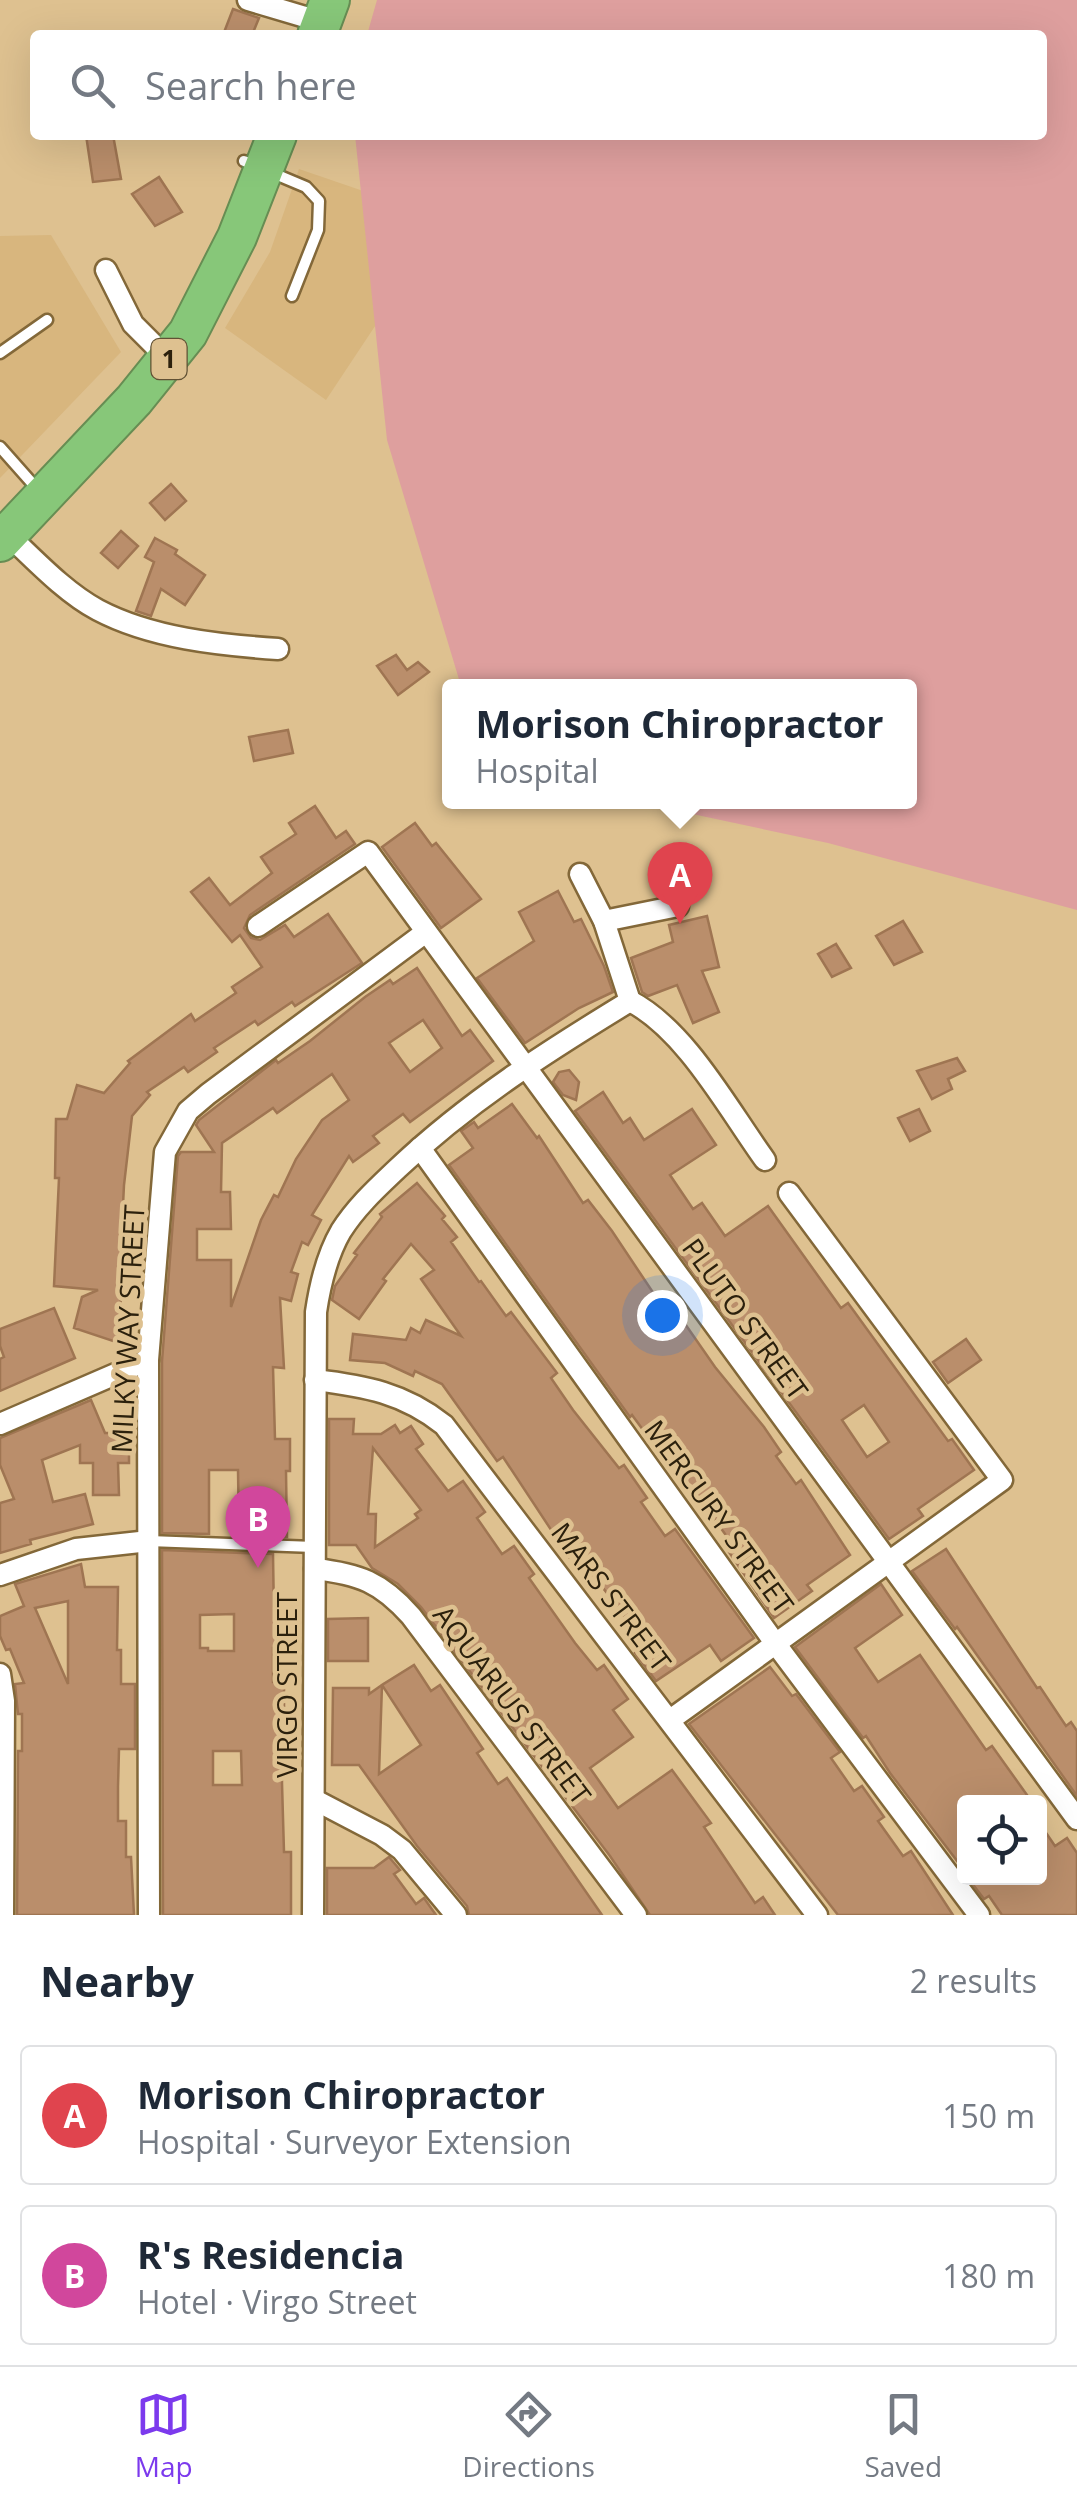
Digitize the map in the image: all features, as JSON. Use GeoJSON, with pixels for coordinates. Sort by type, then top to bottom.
{"type":"FeatureCollection","features":[{"type":"Feature","properties":{"kind":"highway","name":"1"},"geometry":{"type":"LineString","coordinates":[[2,530],[156,347],[194,288],[260,150]]}},
{"type":"Feature","properties":{"kind":"highway","name":"1"},"geometry":{"type":"LineString","coordinates":[[38,490],[134,400],[188,334],[230,252],[260,150]]}},
{"type":"Feature","properties":{"kind":"street"},"geometry":{"type":"LineString","coordinates":[[248,0],[311,18]]}},
{"type":"Feature","properties":{"kind":"street"},"geometry":{"type":"LineString","coordinates":[[106,270],[133,324],[156,347]]}},
{"type":"Feature","properties":{"kind":"street"},"geometry":{"type":"LineString","coordinates":[[2,530],[98,610],[166,634],[223,646],[278,649]]}},
{"type":"Feature","properties":{"kind":"street","name":"PLUTO STREET"},"geometry":{"type":"LineString","coordinates":[[258,926],[368,852],[1077,1819]]}},
{"type":"Feature","properties":{"kind":"street"},"geometry":{"type":"LineString","coordinates":[[580,874],[604,921],[630,1001],[650,1011],[674,1032],[765,1160]]}},
{"type":"Feature","properties":{"kind":"street"},"geometry":{"type":"LineString","coordinates":[[604,921],[678,906]]}},
{"type":"Feature","properties":{"kind":"street","name":"MILKY WAY STREET"},"geometry":{"type":"LineString","coordinates":[[150,1915],[148,1360],[165,1152],[188,1111],[208,1094],[426,932]]}},
{"type":"Feature","properties":{"kind":"street","name":"VIRGO STREET"},"geometry":{"type":"LineString","coordinates":[[313,1915],[316,1312],[326,1267],[340,1234],[362,1202],[420,1148],[524,1066],[630,1001]]}},
{"type":"Feature","properties":{"kind":"street","name":"MERCURY STREET"},"geometry":{"type":"LineString","coordinates":[[420,1148],[775,1643],[978,1915]]}},
{"type":"Feature","properties":{"kind":"street"},"geometry":{"type":"LineString","coordinates":[[670,1720],[1002,1480],[790,1192]]}},
{"type":"Feature","properties":{"kind":"street"},"geometry":{"type":"LineString","coordinates":[[0,1424],[148,1360]]}},
{"type":"Feature","properties":{"kind":"street","name":"MARS STREET"},"geometry":{"type":"LineString","coordinates":[[316,1380],[366,1386],[401,1396],[444,1424],[817,1915]]}},
{"type":"Feature","properties":{"kind":"street"},"geometry":{"type":"LineString","coordinates":[[0,1575],[76,1549],[149,1541]]}},
{"type":"Feature","properties":{"kind":"street","name":"AQUARIUS STREET"},"geometry":{"type":"LineString","coordinates":[[315,1569],[349,1573],[390,1593],[636,1915]]}},
{"type":"Feature","properties":{"kind":"street"},"geometry":{"type":"LineString","coordinates":[[0,1674],[4,1701],[4,1915]]}},
{"type":"Feature","properties":{"kind":"street"},"geometry":{"type":"LineString","coordinates":[[315,1800],[382,1834],[402,1850],[456,1915]]}},
{"type":"Feature","properties":{"kind":"lane"},"geometry":{"type":"LineString","coordinates":[[260,150],[320,201],[318,230],[292,296]]}},
{"type":"Feature","properties":{"kind":"lane"},"geometry":{"type":"LineString","coordinates":[[0,353],[47,320]]}},
{"type":"Feature","properties":{"kind":"lane"},"geometry":{"type":"LineString","coordinates":[[0,447],[38,490]]}},
{"type":"Feature","properties":{"kind":"lane"},"geometry":{"type":"LineString","coordinates":[[149,1541],[314,1547]]}},
{"type":"Feature","properties":{"kind":"shaded area"},"geometry":{"type":"Polygon","coordinates":[[[377,0],[1077,0],[1077,910],[828,843],[669,809],[917,809],[917,679],[459,679],[387,440],[356,140],[1047,140],[1047,30],[368,30],[377,0]]]}},
{"type":"Feature","properties":{"kind":"shaded area"},"geometry":{"type":"Polygon","coordinates":[[[299,169],[407,206],[389,305],[326,400],[225,328],[270,252],[299,169]]]}},
{"type":"Feature","properties":{"kind":"shaded area"},"geometry":{"type":"Polygon","coordinates":[[[51,235],[121,352],[0,478],[0,236],[51,235]]]}},
{"type":"Feature","properties":{"kind":"building"},"geometry":{"type":"Polygon","coordinates":[[[233,9],[259,18],[254,30],[225,30],[233,9]]]}},
{"type":"Feature","properties":{"kind":"building"},"geometry":{"type":"Polygon","coordinates":[[[87,140],[114,140],[121,179],[93,182],[87,140]]]}},
{"type":"Feature","properties":{"kind":"building"},"geometry":{"type":"Polygon","coordinates":[[[159,177],[182,212],[155,226],[132,194],[159,177]]]}},
{"type":"Feature","properties":{"kind":"building"},"geometry":{"type":"Polygon","coordinates":[[[171,484],[186,501],[165,520],[150,503],[171,484]]]}},
{"type":"Feature","properties":{"kind":"building"},"geometry":{"type":"Polygon","coordinates":[[[121,531],[138,546],[118,568],[101,553],[121,531]]]}},
{"type":"Feature","properties":{"kind":"building"},"geometry":{"type":"Polygon","coordinates":[[[155,538],[177,550],[175,554],[205,575],[185,605],[161,589],[151,616],[136,611],[154,562],[145,557],[155,538]]]}},
{"type":"Feature","properties":{"kind":"building"},"geometry":{"type":"Polygon","coordinates":[[[396,655],[407,670],[418,662],[429,672],[398,695],[377,666],[396,655]]]}},
{"type":"Feature","properties":{"kind":"building"},"geometry":{"type":"Polygon","coordinates":[[[288,730],[293,753],[254,761],[249,737],[288,730]]]}},
{"type":"Feature","properties":{"kind":"building"},"geometry":{"type":"Polygon","coordinates":[[[315,806],[336,838],[346,831],[355,844],[250,915],[244,928],[251,938],[260,940],[285,925],[294,937],[328,914],[362,963],[295,1006],[292,1002],[258,1025],[255,1021],[214,1048],[217,1052],[188,1072],[184,1067],[147,1092],[150,1095],[132,1116],[124,1185],[122,1225],[138,1226],[135,1256],[124,1255],[120,1311],[126,1313],[116,1342],[74,1328],[82,1297],[98,1290],[54,1286],[59,1178],[55,1178],[56,1119],[67,1119],[77,1085],[104,1093],[128,1061],[191,1014],[195,1021],[236,993],[232,987],[262,967],[240,935],[232,942],[191,892],[209,878],[230,905],[272,873],[261,857],[296,834],[289,823],[315,806]]]}},
{"type":"Feature","properties":{"kind":"building"},"geometry":{"type":"Polygon","coordinates":[[[415,823],[481,899],[441,928],[382,847],[415,823]]]}},
{"type":"Feature","properties":{"kind":"building"},"geometry":{"type":"Polygon","coordinates":[[[558,891],[574,922],[581,919],[613,992],[579,1008],[525,1043],[477,978],[534,941],[519,912],[558,891]]]}},
{"type":"Feature","properties":{"kind":"building"},"geometry":{"type":"Polygon","coordinates":[[[707,916],[719,967],[702,971],[719,1012],[693,1023],[677,985],[648,996],[642,992],[631,958],[673,942],[669,925],[707,916]]]}},
{"type":"Feature","properties":{"kind":"building"},"geometry":{"type":"Polygon","coordinates":[[[903,921],[922,952],[894,965],[876,936],[903,921]]]}},
{"type":"Feature","properties":{"kind":"building"},"geometry":{"type":"Polygon","coordinates":[[[836,944],[851,968],[832,977],[818,954],[836,944]]]}},
{"type":"Feature","properties":{"kind":"building"},"geometry":{"type":"Polygon","coordinates":[[[417,968],[462,1036],[470,1030],[493,1061],[410,1122],[403,1114],[373,1136],[379,1143],[353,1162],[349,1156],[312,1215],[321,1220],[308,1245],[302,1242],[291,1272],[298,1274],[291,1301],[280,1298],[284,1368],[273,1367],[275,1439],[290,1439],[290,1471],[286,1471],[287,1537],[239,1536],[238,1470],[209,1470],[209,1534],[162,1533],[162,1361],[178,1156],[181,1152],[214,1152],[196,1125],[199,1120],[365,997],[390,980],[393,984],[417,968]],[[423,1020],[389,1043],[410,1072],[442,1048],[423,1020]],[[332,1074],[277,1113],[273,1108],[222,1143],[221,1192],[230,1192],[231,1229],[197,1229],[197,1260],[231,1260],[231,1307],[261,1220],[274,1195],[278,1197],[296,1159],[322,1120],[349,1100],[332,1074]]]}},
{"type":"Feature","properties":{"kind":"building"},"geometry":{"type":"Polygon","coordinates":[[[957,1058],[965,1071],[948,1079],[952,1089],[932,1099],[917,1071],[957,1058]]]}},
{"type":"Feature","properties":{"kind":"building"},"geometry":{"type":"Polygon","coordinates":[[[569,1070],[579,1082],[576,1100],[563,1095],[553,1082],[559,1072],[569,1070]]]}},
{"type":"Feature","properties":{"kind":"building"},"geometry":{"type":"Polygon","coordinates":[[[603,1092],[623,1123],[630,1118],[644,1140],[692,1109],[716,1145],[670,1175],[693,1209],[702,1203],[725,1236],[768,1206],[841,1308],[848,1303],[948,1441],[952,1439],[974,1470],[918,1509],[923,1516],[889,1539],[575,1111],[603,1092]],[[864,1405],[842,1420],[867,1457],[889,1442],[864,1405]]]}},
{"type":"Feature","properties":{"kind":"building"},"geometry":{"type":"Polygon","coordinates":[[[512,1104],[539,1136],[583,1203],[588,1200],[612,1231],[658,1300],[665,1295],[715,1367],[764,1427],[781,1452],[776,1456],[796,1484],[801,1480],[850,1555],[807,1585],[812,1591],[774,1618],[727,1549],[733,1545],[684,1478],[680,1480],[630,1417],[449,1165],[473,1148],[461,1131],[474,1122],[478,1128],[512,1104]]]}},
{"type":"Feature","properties":{"kind":"building"},"geometry":{"type":"Polygon","coordinates":[[[919,1109],[930,1131],[910,1141],[898,1118],[919,1109]]]}},
{"type":"Feature","properties":{"kind":"building"},"geometry":{"type":"Polygon","coordinates":[[[417,1183],[445,1216],[442,1219],[457,1237],[451,1242],[479,1282],[506,1316],[511,1312],[557,1373],[551,1378],[573,1410],[619,1468],[624,1465],[647,1498],[641,1502],[665,1536],[675,1529],[754,1638],[721,1661],[710,1645],[656,1681],[635,1653],[645,1646],[611,1598],[598,1582],[594,1584],[573,1554],[569,1557],[503,1457],[497,1461],[442,1384],[385,1363],[350,1360],[353,1334],[406,1340],[411,1328],[420,1333],[426,1320],[461,1336],[421,1279],[434,1270],[411,1244],[383,1279],[386,1281],[359,1319],[332,1300],[335,1286],[382,1217],[380,1214],[417,1183]]]}},
{"type":"Feature","properties":{"kind":"building"},"geometry":{"type":"Polygon","coordinates":[[[54,1308],[75,1358],[0,1391],[0,1359],[4,1357],[0,1329],[54,1308]]]}},
{"type":"Feature","properties":{"kind":"building"},"geometry":{"type":"Polygon","coordinates":[[[966,1339],[981,1360],[948,1383],[933,1362],[966,1339]]]}},
{"type":"Feature","properties":{"kind":"building"},"geometry":{"type":"Polygon","coordinates":[[[91,1400],[105,1433],[129,1433],[129,1463],[118,1463],[119,1495],[93,1495],[93,1463],[80,1463],[80,1445],[42,1460],[53,1502],[85,1494],[93,1524],[30,1540],[31,1544],[0,1553],[0,1503],[14,1499],[0,1465],[0,1438],[91,1400]]]}},
{"type":"Feature","properties":{"kind":"building"},"geometry":{"type":"Polygon","coordinates":[[[329,1419],[354,1419],[353,1434],[381,1434],[395,1425],[400,1433],[411,1426],[423,1444],[416,1449],[448,1491],[463,1481],[485,1512],[477,1518],[502,1554],[514,1546],[534,1574],[529,1578],[575,1643],[597,1670],[604,1665],[628,1699],[613,1710],[633,1737],[590,1768],[618,1808],[672,1770],[711,1823],[704,1827],[755,1903],[763,1897],[775,1915],[650,1915],[610,1856],[421,1607],[398,1584],[372,1568],[356,1545],[329,1545],[329,1419]],[[373,1448],[368,1514],[376,1514],[375,1547],[418,1518],[415,1514],[421,1510],[373,1448]]]}},
{"type":"Feature","properties":{"kind":"building"},"geometry":{"type":"Polygon","coordinates":[[[946,1549],[1037,1688],[1066,1726],[1071,1722],[1077,1731],[1077,1796],[957,1627],[912,1571],[946,1549]]]}},
{"type":"Feature","properties":{"kind":"building"},"geometry":{"type":"Polygon","coordinates":[[[162,1550],[273,1554],[274,1617],[281,1616],[281,1648],[273,1648],[273,1682],[284,1682],[287,1717],[288,1750],[282,1750],[282,1783],[284,1852],[291,1852],[291,1915],[163,1915],[162,1550]],[[234,1614],[200,1615],[200,1648],[234,1651],[234,1614]],[[213,1751],[213,1785],[242,1785],[241,1751],[213,1751]]]}},
{"type":"Feature","properties":{"kind":"building"},"geometry":{"type":"Polygon","coordinates":[[[81,1564],[85,1587],[118,1587],[121,1684],[135,1684],[135,1749],[119,1749],[118,1787],[118,1821],[126,1821],[126,1857],[131,1857],[134,1915],[17,1915],[18,1751],[22,1751],[22,1714],[18,1714],[15,1684],[24,1683],[0,1636],[0,1616],[24,1606],[15,1584],[81,1564]],[[68,1601],[35,1608],[68,1684],[68,1601]]]}},
{"type":"Feature","properties":{"kind":"building"},"geometry":{"type":"Polygon","coordinates":[[[881,1584],[902,1615],[855,1648],[878,1682],[920,1655],[986,1750],[992,1746],[1027,1795],[957,1795],[957,1861],[795,1647],[881,1584]]]}},
{"type":"Feature","properties":{"kind":"building"},"geometry":{"type":"Polygon","coordinates":[[[368,1618],[368,1661],[328,1661],[328,1619],[368,1618]]]}},
{"type":"Feature","properties":{"kind":"building"},"geometry":{"type":"Polygon","coordinates":[[[414,1665],[431,1691],[440,1685],[483,1749],[477,1753],[498,1784],[507,1778],[602,1915],[469,1915],[467,1906],[417,1846],[359,1765],[332,1765],[333,1688],[369,1688],[369,1694],[382,1685],[414,1665]],[[382,1685],[379,1774],[421,1745],[382,1685]]]}},
{"type":"Feature","properties":{"kind":"building"},"geometry":{"type":"Polygon","coordinates":[[[770,1667],[840,1752],[831,1758],[854,1791],[862,1786],[884,1817],[878,1821],[903,1856],[911,1851],[953,1915],[838,1915],[689,1724],[770,1667]]]}},
{"type":"Feature","properties":{"kind":"building"},"geometry":{"type":"Polygon","coordinates":[[[1047,1834],[1055,1846],[1067,1838],[1077,1853],[1077,1915],[1002,1915],[989,1896],[984,1899],[973,1885],[1047,1885],[1047,1834]]]}},
{"type":"Feature","properties":{"kind":"building"},"geometry":{"type":"Polygon","coordinates":[[[389,1857],[400,1870],[394,1874],[416,1904],[424,1898],[436,1915],[327,1915],[327,1868],[374,1868],[389,1857]]]}},
{"type":"Feature","properties":{"kind":"place","name":"Morison Chiropractor"},"geometry":{"type":"Point","coordinates":[680,924]}},
{"type":"Feature","properties":{"kind":"place","name":"R's Residencia"},"geometry":{"type":"Point","coordinates":[258,1568]}}]}
